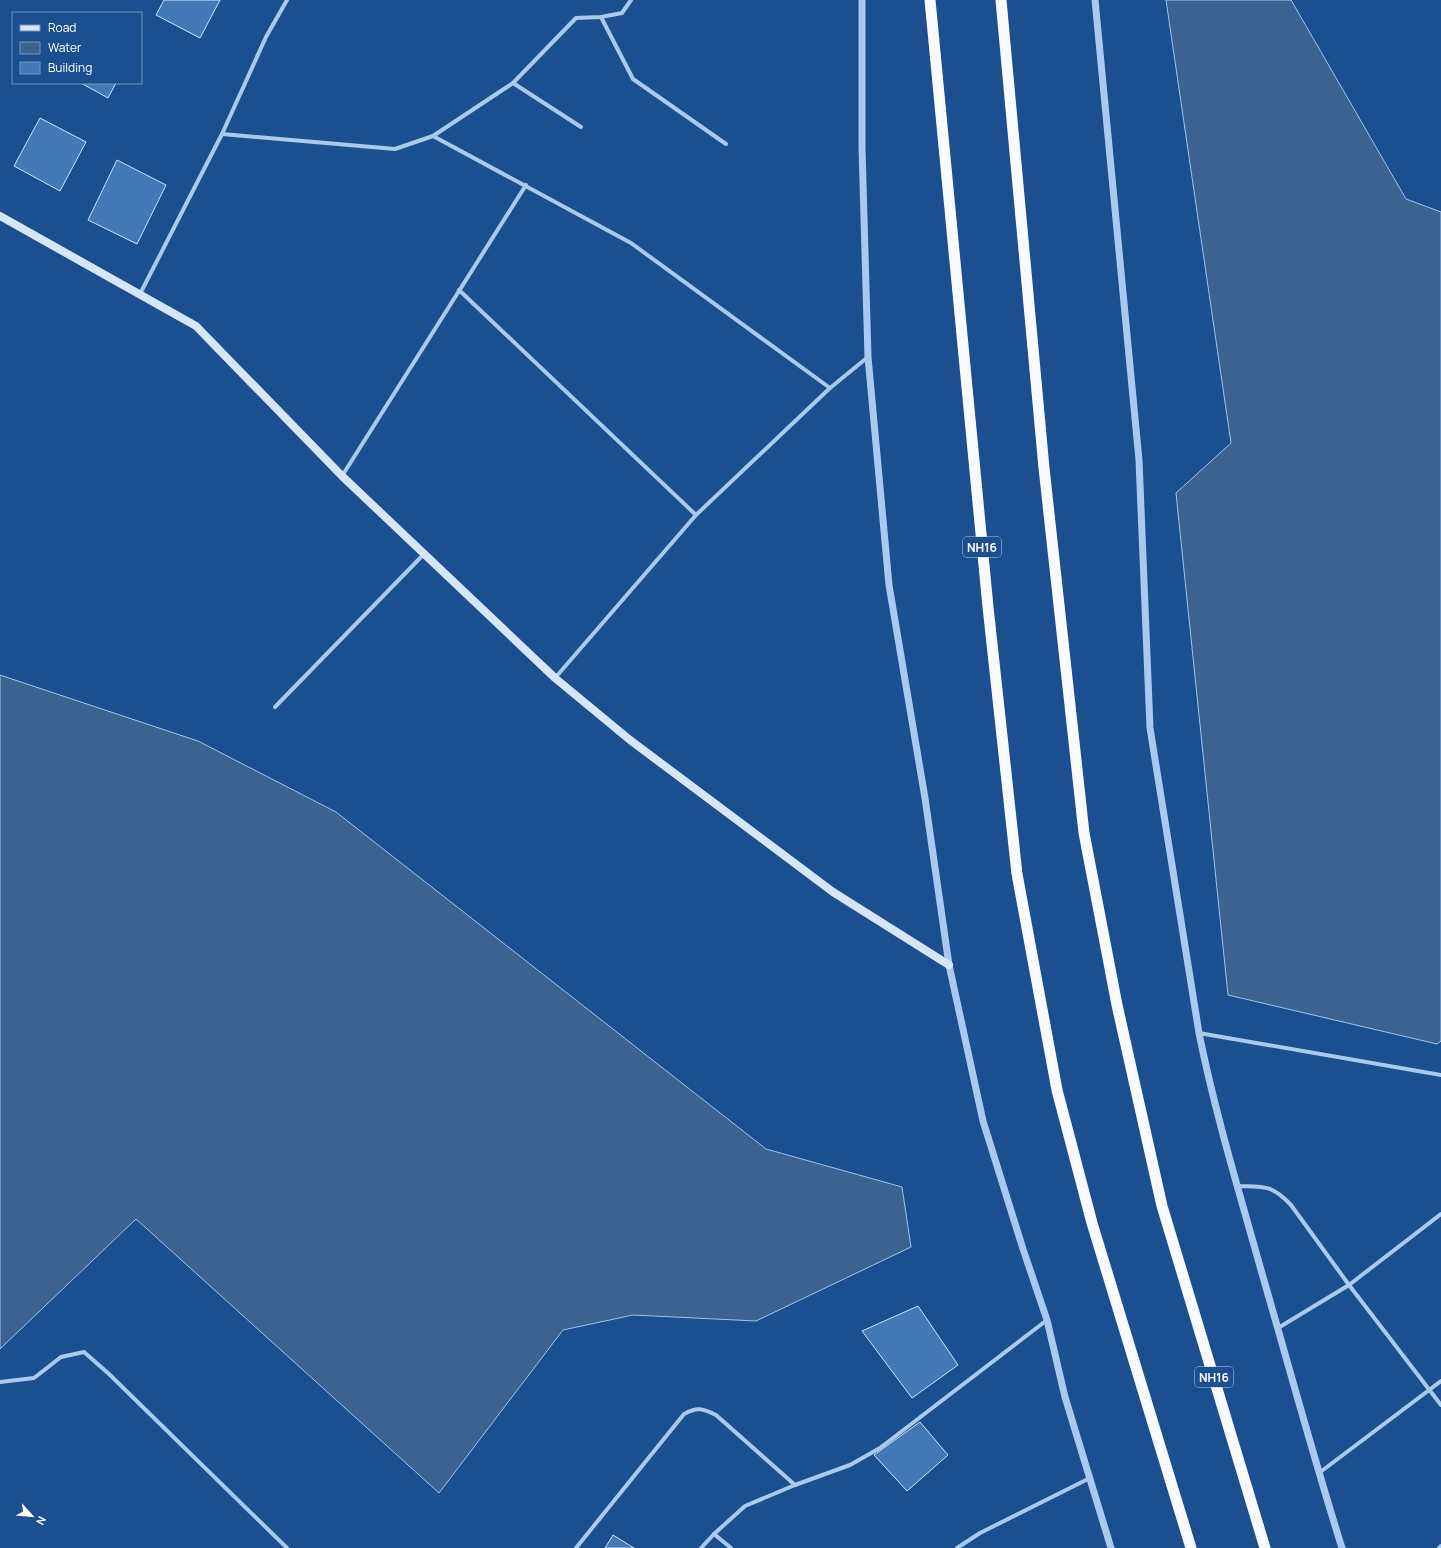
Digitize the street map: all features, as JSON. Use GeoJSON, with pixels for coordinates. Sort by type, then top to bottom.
{"type":"FeatureCollection","features":[{"type":"Feature","properties":{"kind":"highway","name":"NH16"},"geometry":{"type":"LineString","coordinates":[[930,0],[987,599],[1018,874],[1057,1090],[1092,1223],[1191,1548]]}},
{"type":"Feature","properties":{"kind":"highway","name":"NH16"},"geometry":{"type":"LineString","coordinates":[[1001,0],[1044,468],[1084,834],[1117,1005],[1162,1206],[1265,1548]]}},
{"type":"Feature","properties":{"kind":"main road"},"geometry":{"type":"LineString","coordinates":[[0,216],[196,326],[342,476],[555,678],[630,740],[833,892],[950,965]]}},
{"type":"Feature","properties":{"kind":"street"},"geometry":{"type":"LineString","coordinates":[[140,294],[222,134],[266,37],[287,0]]}},
{"type":"Feature","properties":{"kind":"street"},"geometry":{"type":"LineString","coordinates":[[222,134],[395,149],[433,136],[513,83],[576,18],[601,17],[622,13],[631,0]]}},
{"type":"Feature","properties":{"kind":"street"},"geometry":{"type":"LineString","coordinates":[[862,0],[862,148],[868,357],[889,585],[925,798],[950,965],[983,1121],[1047,1320],[1065,1397],[1111,1548]]}},
{"type":"Feature","properties":{"kind":"street"},"geometry":{"type":"LineString","coordinates":[[1095,0],[1139,460],[1150,728],[1199,1033],[1206,1068],[1237,1186],[1342,1548]]}},
{"type":"Feature","properties":{"kind":"street"},"geometry":{"type":"LineString","coordinates":[[601,17],[633,79],[726,144]]}},
{"type":"Feature","properties":{"kind":"street"},"geometry":{"type":"LineString","coordinates":[[513,83],[581,127]]}},
{"type":"Feature","properties":{"kind":"street"},"geometry":{"type":"LineString","coordinates":[[433,136],[526,185],[631,244],[830,388]]}},
{"type":"Feature","properties":{"kind":"street"},"geometry":{"type":"LineString","coordinates":[[342,476],[526,185]]}},
{"type":"Feature","properties":{"kind":"street"},"geometry":{"type":"LineString","coordinates":[[459,290],[696,514]]}},
{"type":"Feature","properties":{"kind":"street"},"geometry":{"type":"LineString","coordinates":[[555,678],[696,514],[830,388],[868,357]]}},
{"type":"Feature","properties":{"kind":"street"},"geometry":{"type":"LineString","coordinates":[[275,707],[424,554]]}},
{"type":"Feature","properties":{"kind":"street"},"geometry":{"type":"LineString","coordinates":[[1199,1033],[1441,1075]]}},
{"type":"Feature","properties":{"kind":"street"},"geometry":{"type":"LineString","coordinates":[[1237,1186],[1269,1188],[1280,1194],[1291,1205],[1349,1285],[1441,1405]]}},
{"type":"Feature","properties":{"kind":"street"},"geometry":{"type":"LineString","coordinates":[[1278,1328],[1349,1285],[1441,1214]]}},
{"type":"Feature","properties":{"kind":"street"},"geometry":{"type":"LineString","coordinates":[[701,1548],[745,1506],[850,1465],[880,1448],[1047,1320]]}},
{"type":"Feature","properties":{"kind":"street"},"geometry":{"type":"LineString","coordinates":[[0,1382],[34,1378],[61,1357],[84,1352],[109,1374],[287,1548]]}},
{"type":"Feature","properties":{"kind":"street"},"geometry":{"type":"LineString","coordinates":[[1319,1473],[1441,1381]]}},
{"type":"Feature","properties":{"kind":"street"},"geometry":{"type":"LineString","coordinates":[[576,1548],[684,1414],[693,1409],[704,1409],[716,1415],[796,1485]]}},
{"type":"Feature","properties":{"kind":"street"},"geometry":{"type":"LineString","coordinates":[[957,1548],[980,1533],[1090,1478]]}},
{"type":"Feature","properties":{"kind":"street"},"geometry":{"type":"LineString","coordinates":[[714,1534],[731,1548]]}},
{"type":"Feature","properties":{"kind":"water"},"geometry":{"type":"Polygon","coordinates":[[[1166,0],[1291,0],[1406,199],[1441,212],[1441,1041],[1437,1044],[1228,995],[1176,493],[1231,443],[1166,0]]]}},
{"type":"Feature","properties":{"kind":"water"},"geometry":{"type":"Polygon","coordinates":[[[0,675],[198,741],[336,812],[766,1149],[902,1187],[911,1247],[756,1321],[633,1315],[563,1330],[439,1493],[136,1219],[0,1349],[0,675]]]}},
{"type":"Feature","properties":{"kind":"building"},"geometry":{"type":"Polygon","coordinates":[[[164,0],[220,0],[200,38],[156,15],[164,0]]]}},
{"type":"Feature","properties":{"kind":"building"},"geometry":{"type":"Polygon","coordinates":[[[83,84],[115,84],[108,98],[83,84]]]}},
{"type":"Feature","properties":{"kind":"building"},"geometry":{"type":"Polygon","coordinates":[[[40,118],[86,142],[60,191],[14,166],[40,118]]]}},
{"type":"Feature","properties":{"kind":"building"},"geometry":{"type":"Polygon","coordinates":[[[117,160],[166,185],[137,244],[88,220],[117,160]]]}},
{"type":"Feature","properties":{"kind":"building"},"geometry":{"type":"Polygon","coordinates":[[[918,1306],[958,1365],[912,1398],[862,1331],[918,1306]]]}},
{"type":"Feature","properties":{"kind":"building"},"geometry":{"type":"Polygon","coordinates":[[[920,1422],[948,1455],[907,1491],[874,1455],[920,1422]]]}},
{"type":"Feature","properties":{"kind":"building"},"geometry":{"type":"Polygon","coordinates":[[[613,1535],[634,1548],[605,1548],[613,1535]]]}}]}
